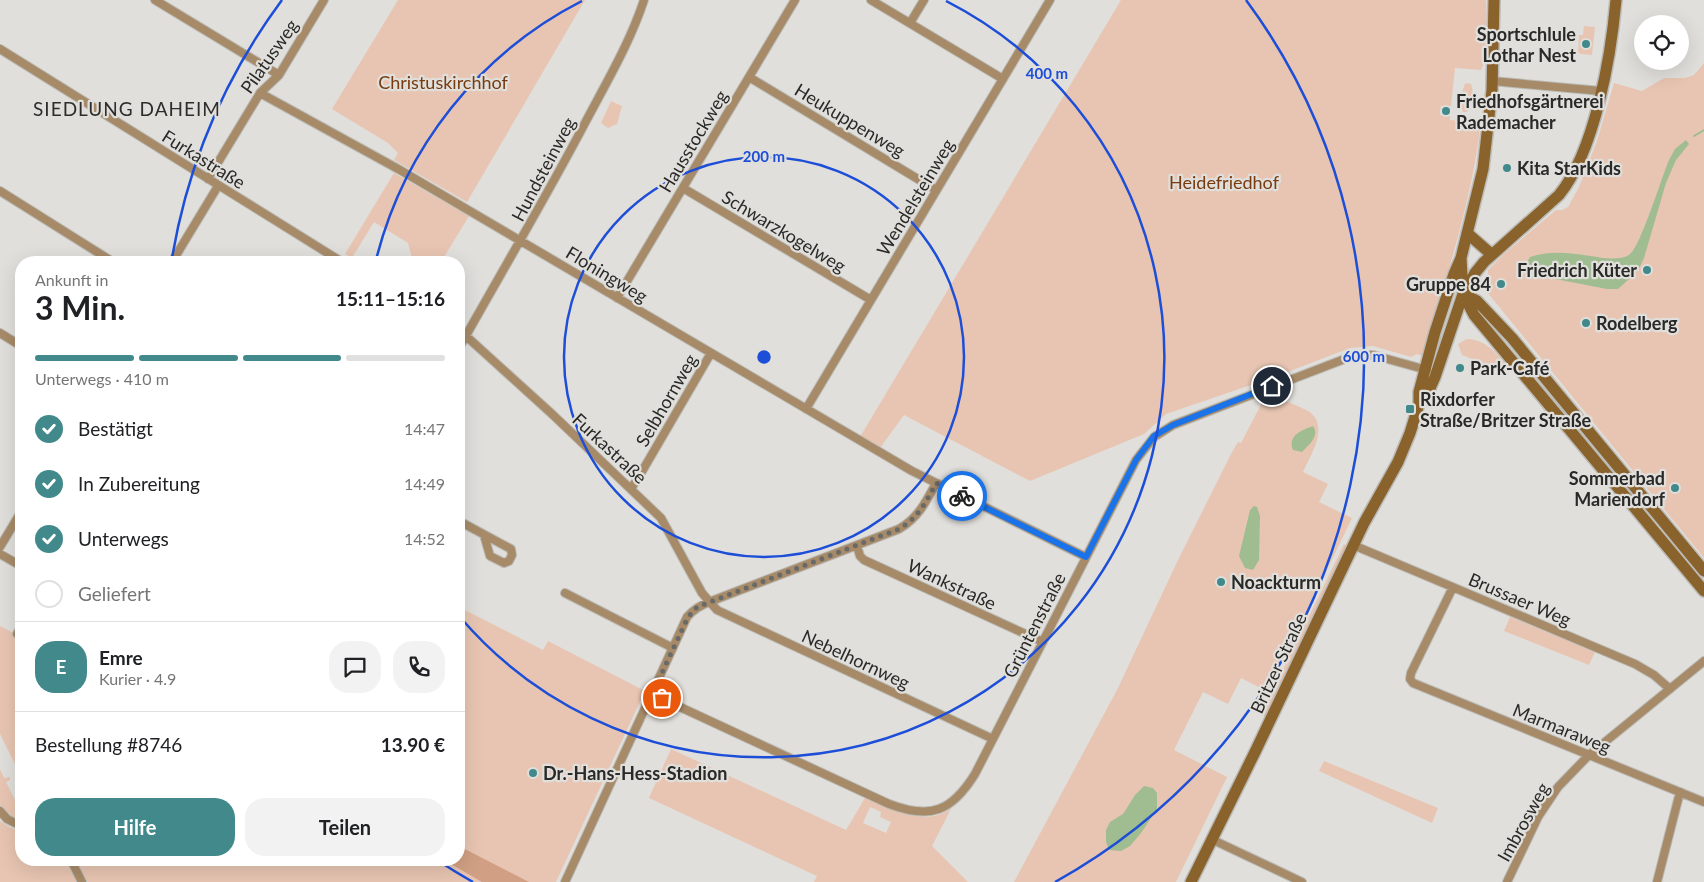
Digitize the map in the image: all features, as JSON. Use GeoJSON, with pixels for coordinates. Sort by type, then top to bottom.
{"type":"FeatureCollection","features":[{"type":"Feature","properties":{"kind":"main road","name":"Britzer Straße"},"geometry":{"type":"LineString","coordinates":[[1191,882],[1353,546],[1398,462],[1420,404],[1430,390],[1431,371],[1444,306],[1461,258],[1483,169],[1489,127],[1492,81],[1494,0]]}},
{"type":"Feature","properties":{"kind":"main road","name":"Britzer Straße"},"geometry":{"type":"LineString","coordinates":[[1431,371],[1463,294],[1475,273],[1492,254],[1555,199],[1569,183],[1584,149],[1601,91],[1612,40],[1616,0]]}},
{"type":"Feature","properties":{"kind":"main road"},"geometry":{"type":"LineString","coordinates":[[1467,233],[1492,254]]}},
{"type":"Feature","properties":{"kind":"main road"},"geometry":{"type":"LineString","coordinates":[[1461,258],[1463,294],[1474,315],[1704,591]]}},
{"type":"Feature","properties":{"kind":"main road","name":"Britzer Straße"},"geometry":{"type":"LineString","coordinates":[[1444,306],[1463,294]]}},
{"type":"Feature","properties":{"kind":"main road"},"geometry":{"type":"LineString","coordinates":[[1463,294],[1472,297],[1512,338],[1704,570]]}},
{"type":"Feature","properties":{"kind":"main road"},"geometry":{"type":"LineString","coordinates":[[1543,396],[1554,388]]}},
{"type":"Feature","properties":{"kind":"street"},"geometry":{"type":"LineString","coordinates":[[155,0],[279,75]]}},
{"type":"Feature","properties":{"kind":"street","name":"Pilatusweg"},"geometry":{"type":"LineString","coordinates":[[208,179],[260,93],[279,75],[324,0]]}},
{"type":"Feature","properties":{"kind":"street","name":"Hundsteinweg"},"geometry":{"type":"LineString","coordinates":[[466,336],[521,241],[613,70],[633,30],[644,0]]}},
{"type":"Feature","properties":{"kind":"street","name":"Hausstockweg"},"geometry":{"type":"LineString","coordinates":[[617,298],[795,0]]}},
{"type":"Feature","properties":{"kind":"street"},"geometry":{"type":"LineString","coordinates":[[871,0],[1003,79]]}},
{"type":"Feature","properties":{"kind":"street"},"geometry":{"type":"LineString","coordinates":[[910,23],[924,0]]}},
{"type":"Feature","properties":{"kind":"street","name":"Wendelsteinweg"},"geometry":{"type":"LineString","coordinates":[[806,409],[1050,0]]}},
{"type":"Feature","properties":{"kind":"street","name":"Furkastraße"},"geometry":{"type":"LineString","coordinates":[[0,49],[332,256]]}},
{"type":"Feature","properties":{"kind":"street","name":"Heukuppenweg"},"geometry":{"type":"LineString","coordinates":[[749,77],[936,190]]}},
{"type":"Feature","properties":{"kind":"street"},"geometry":{"type":"LineString","coordinates":[[1492,81],[1601,91]]}},
{"type":"Feature","properties":{"kind":"street","name":"Floningweg"},"geometry":{"type":"LineString","coordinates":[[260,93],[320,128],[388,163],[806,409],[936,483],[1086,557]]}},
{"type":"Feature","properties":{"kind":"street"},"geometry":{"type":"LineString","coordinates":[[176,256],[218,186]]}},
{"type":"Feature","properties":{"kind":"street","name":"Schwarzkogelweg"},"geometry":{"type":"LineString","coordinates":[[683,188],[871,300]]}},
{"type":"Feature","properties":{"kind":"street"},"geometry":{"type":"LineString","coordinates":[[0,191],[103,256]]}},
{"type":"Feature","properties":{"kind":"street"},"geometry":{"type":"LineString","coordinates":[[0,333],[15,342]]}},
{"type":"Feature","properties":{"kind":"street","name":"Furkastraße"},"geometry":{"type":"LineString","coordinates":[[466,336],[661,518],[702,593],[709,602]]}},
{"type":"Feature","properties":{"kind":"street","name":"Selbhornweg"},"geometry":{"type":"LineString","coordinates":[[631,488],[711,353]]}},
{"type":"Feature","properties":{"kind":"street","name":"Grüntenstraße"},"geometry":{"type":"LineString","coordinates":[[652,694],[899,808],[920,812],[938,810],[955,800],[969,783],[1141,451],[1154,436],[1173,425],[1355,355],[1373,355],[1431,371]]}},
{"type":"Feature","properties":{"kind":"street"},"geometry":{"type":"LineString","coordinates":[[565,882],[691,612],[709,602],[891,532],[911,521],[923,507],[936,483]]}},
{"type":"Feature","properties":{"kind":"street"},"geometry":{"type":"LineString","coordinates":[[0,547],[15,522]]}},
{"type":"Feature","properties":{"kind":"street"},"geometry":{"type":"LineString","coordinates":[[465,523],[484,534]]}},
{"type":"Feature","properties":{"kind":"street","name":"Wankstraße"},"geometry":{"type":"LineString","coordinates":[[856,546],[864,560],[1043,642]]}},
{"type":"Feature","properties":{"kind":"street","name":"Brussaer Weg"},"geometry":{"type":"LineString","coordinates":[[1353,546],[1636,664],[1654,675],[1670,689]]}},
{"type":"Feature","properties":{"kind":"street"},"geometry":{"type":"LineString","coordinates":[[0,554],[15,563]]}},
{"type":"Feature","properties":{"kind":"street","name":"Marmaraweg"},"geometry":{"type":"LineString","coordinates":[[1453,587],[1411,673],[1410,679],[1416,685],[1704,802]]}},
{"type":"Feature","properties":{"kind":"street"},"geometry":{"type":"LineString","coordinates":[[564,593],[673,648]]}},
{"type":"Feature","properties":{"kind":"street","name":"Nebelhornweg"},"geometry":{"type":"LineString","coordinates":[[709,602],[717,610],[993,739]]}},
{"type":"Feature","properties":{"kind":"street","name":"Imbrosweg"},"geometry":{"type":"LineString","coordinates":[[1507,882],[1532,828],[1558,787],[1589,755],[1704,661]]}},
{"type":"Feature","properties":{"kind":"street"},"geometry":{"type":"LineString","coordinates":[[1658,881],[1680,792]]}},
{"type":"Feature","properties":{"kind":"street"},"geometry":{"type":"LineString","coordinates":[[0,811],[15,823]]}},
{"type":"Feature","properties":{"kind":"street"},"geometry":{"type":"LineString","coordinates":[[1211,840],[1302,882]]}},
{"type":"Feature","properties":{"kind":"street"},"geometry":{"type":"LineString","coordinates":[[74,866],[82,882]]}},
{"type":"Feature","properties":{"kind":"green space","name":"Christuskirchhof"},"geometry":{"type":"Polygon","coordinates":[[[398,0],[585,0],[467,202],[394,160],[398,153],[388,143],[332,109],[398,0]]]}},
{"type":"Feature","properties":{"kind":"green space","name":"Heidefriedhof"},"geometry":{"type":"Polygon","coordinates":[[[1121,0],[1486,0],[1487,26],[1484,64],[1481,70],[1455,68],[1451,106],[1441,106],[1440,115],[1450,116],[1450,120],[1481,123],[1477,153],[1464,212],[1449,270],[1422,356],[1417,354],[1411,357],[1373,346],[1350,348],[1277,376],[1166,414],[1144,434],[1030,481],[904,415],[880,448],[860,437],[1121,0]]]}},
{"type":"Feature","properties":{"kind":"green space","name":"Sportschlule Lothar Nest"},"geometry":{"type":"Polygon","coordinates":[[[1584,26],[1595,27],[1592,55],[1580,54],[1578,52],[1579,35],[1583,35],[1584,26]]]}},
{"type":"Feature","properties":{"kind":"green space"},"geometry":{"type":"Polygon","coordinates":[[[1704,63],[1704,558],[1487,292],[1488,270],[1556,210],[1568,207],[1579,187],[1597,141],[1614,83],[1642,91],[1664,78],[1685,78],[1694,75],[1704,63]]]}},
{"type":"Feature","properties":{"kind":"green space"},"geometry":{"type":"Polygon","coordinates":[[[1466,83],[1471,84],[1472,98],[1471,106],[1467,112],[1463,112],[1461,97],[1466,83]]]}},
{"type":"Feature","properties":{"kind":"green space"},"geometry":{"type":"Polygon","coordinates":[[[611,101],[622,106],[617,124],[608,128],[601,123],[611,101]]]}},
{"type":"Feature","properties":{"kind":"green space"},"geometry":{"type":"Polygon","coordinates":[[[394,173],[469,216],[445,256],[411,256],[408,243],[374,222],[353,256],[345,254],[394,173]]]}},
{"type":"Feature","properties":{"kind":"green space"},"geometry":{"type":"Polygon","coordinates":[[[1467,339],[1487,345],[1511,371],[1507,373],[1462,355],[1458,344],[1467,339]]]}},
{"type":"Feature","properties":{"kind":"green space"},"geometry":{"type":"Polygon","coordinates":[[[1290,387],[1283,400],[1312,414],[1318,428],[1316,443],[1303,472],[1328,484],[1319,502],[1352,518],[1268,692],[1241,678],[1228,704],[1203,692],[1174,750],[1227,777],[1176,882],[1014,882],[1118,688],[1177,562],[1231,454],[1238,442],[1241,443],[1266,395],[1290,387]]]}},
{"type":"Feature","properties":{"kind":"green space"},"geometry":{"type":"Polygon","coordinates":[[[1344,544],[1349,547],[1346,552],[1344,551],[1267,717],[1261,715],[1344,544]]]}},
{"type":"Feature","properties":{"kind":"green space","name":"Dr.-Hans-Hess-Stadion"},"geometry":{"type":"Polygon","coordinates":[[[465,610],[543,650],[548,641],[645,691],[556,882],[87,882],[80,866],[465,866],[465,610]]]}},
{"type":"Feature","properties":{"kind":"green space"},"geometry":{"type":"Polygon","coordinates":[[[1510,617],[1595,652],[1589,665],[1504,631],[1510,617]]]}},
{"type":"Feature","properties":{"kind":"green space"},"geometry":{"type":"Polygon","coordinates":[[[0,626],[15,634],[15,764],[0,734],[0,626]]]}},
{"type":"Feature","properties":{"kind":"green space"},"geometry":{"type":"Polygon","coordinates":[[[671,749],[846,830],[865,798],[897,812],[919,817],[930,817],[951,809],[932,846],[968,882],[814,882],[817,876],[649,798],[671,749]],[[870,807],[863,823],[886,833],[891,822],[880,817],[881,812],[870,807]]]}},
{"type":"Feature","properties":{"kind":"green space"},"geometry":{"type":"Polygon","coordinates":[[[1324,761],[1438,808],[1432,823],[1319,771],[1324,761]]]}},
{"type":"Feature","properties":{"kind":"green space"},"geometry":{"type":"Polygon","coordinates":[[[0,769],[4,778],[10,777],[10,780],[6,782],[15,800],[15,818],[0,805],[0,769]]]}},
{"type":"Feature","properties":{"kind":"green space"},"geometry":{"type":"Polygon","coordinates":[[[0,821],[15,830],[15,866],[70,866],[78,882],[0,882],[0,821]]]}},
{"type":"Feature","properties":{"kind":"shaded area"},"geometry":{"type":"Polygon","coordinates":[[[1686,140],[1689,144],[1676,160],[1666,183],[1644,258],[1638,271],[1618,289],[1607,289],[1550,278],[1531,278],[1526,274],[1525,265],[1530,257],[1545,253],[1575,254],[1600,258],[1620,258],[1629,255],[1634,250],[1645,227],[1669,160],[1675,149],[1686,140]]]}},
{"type":"Feature","properties":{"kind":"shaded area"},"geometry":{"type":"Polygon","coordinates":[[[1313,426],[1315,433],[1310,443],[1302,452],[1293,450],[1292,441],[1294,437],[1313,426]]]}},
{"type":"Feature","properties":{"kind":"shaded area"},"geometry":{"type":"Polygon","coordinates":[[[1254,506],[1257,507],[1260,516],[1259,560],[1253,570],[1245,568],[1239,556],[1250,510],[1254,506]]]}},
{"type":"Feature","properties":{"kind":"shaded area"},"geometry":{"type":"Polygon","coordinates":[[[1144,786],[1153,788],[1157,793],[1157,809],[1130,846],[1121,851],[1109,850],[1106,842],[1106,830],[1110,822],[1123,814],[1135,795],[1144,786]]]}},
{"type":"Feature","properties":{"kind":"shaded area"},"geometry":{"type":"Polygon","coordinates":[[[465,849],[529,882],[482,882],[454,866],[465,866],[465,849]]]}},
{"type":"Feature","properties":{"kind":"waterway"},"geometry":{"type":"LineString","coordinates":[[1694,136],[1704,130]]}},
{"type":"Feature","properties":{"kind":"way so far"},"geometry":{"type":"LineString","coordinates":[[662,698],[652,694],[688,617],[697,607],[899,529],[917,515],[936,483],[962,496]]}},
{"type":"Feature","properties":{"kind":"place","name":"Sportschlule Lothar Nest"},"geometry":{"type":"Point","coordinates":[1586,44]}},
{"type":"Feature","properties":{"kind":"place","name":"Friedhofsgärtnerei Rademacher"},"geometry":{"type":"Point","coordinates":[1446,111]}},
{"type":"Feature","properties":{"kind":"place","name":"Kita StarKids"},"geometry":{"type":"Point","coordinates":[1507,168]}},
{"type":"Feature","properties":{"kind":"place","name":"Friedrich Küter"},"geometry":{"type":"Point","coordinates":[1647,270]}},
{"type":"Feature","properties":{"kind":"place","name":"Gruppe 84"},"geometry":{"type":"Point","coordinates":[1501,284]}},
{"type":"Feature","properties":{"kind":"place","name":"Rodelberg"},"geometry":{"type":"Point","coordinates":[1586,323]}},
{"type":"Feature","properties":{"kind":"place","name":"Park-Café"},"geometry":{"type":"Point","coordinates":[1460,368]}},
{"type":"Feature","properties":{"kind":"place","name":"Rixdorfer Straße/Britzer Straße"},"geometry":{"type":"Point","coordinates":[1410,409]}},
{"type":"Feature","properties":{"kind":"place","name":"Sommerbad Mariendorf"},"geometry":{"type":"Point","coordinates":[1675,488]}},
{"type":"Feature","properties":{"kind":"place","name":"Noackturm"},"geometry":{"type":"Point","coordinates":[1221,582]}},
{"type":"Feature","properties":{"kind":"place","name":"Dr.-Hans-Hess-Stadion"},"geometry":{"type":"Point","coordinates":[533,773]}},
{"type":"Feature","properties":{"kind":"district","name":"SIEDLUNG DAHEIM"},"geometry":{"type":"Point","coordinates":[127,108]}},
{"type":"Feature","properties":{"kind":"route"},"geometry":{"type":"LineString","coordinates":[[962,496],[1086,557],[1141,451],[1154,436],[1173,425],[1272,386]]}}]}
